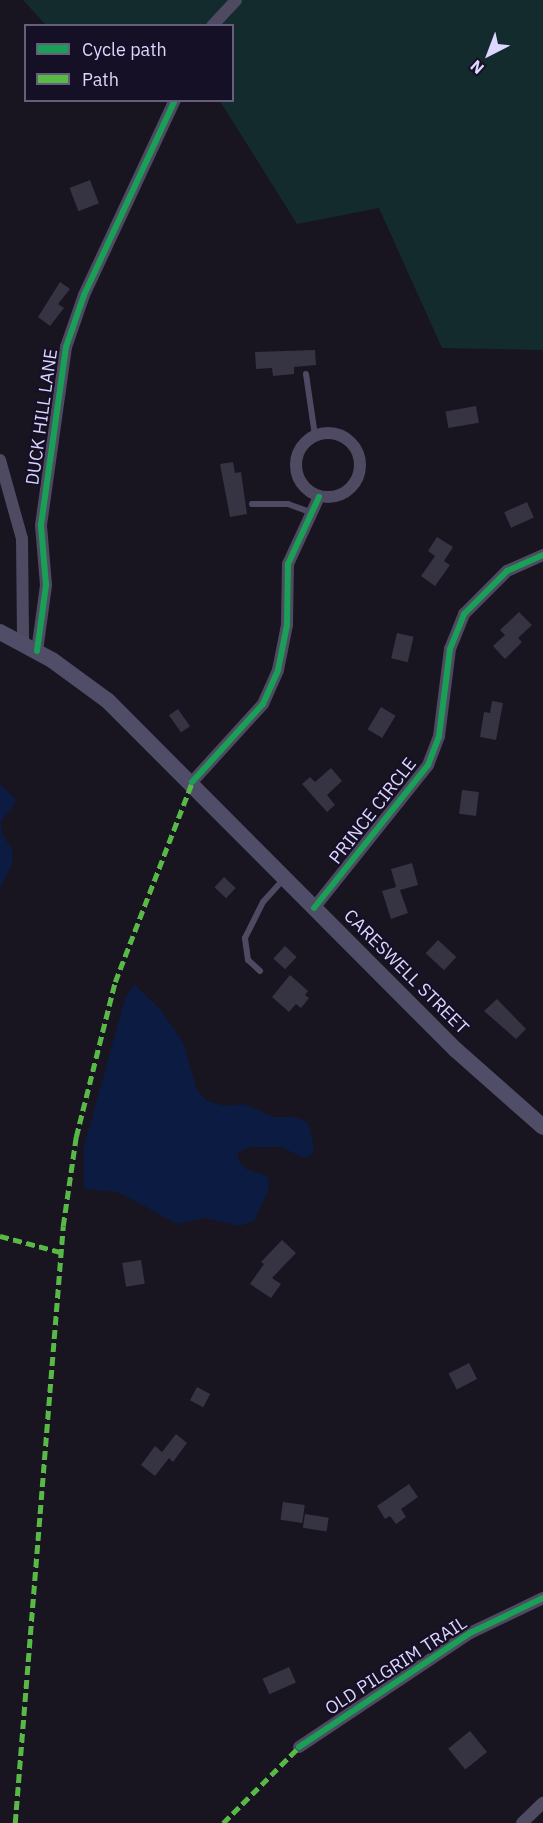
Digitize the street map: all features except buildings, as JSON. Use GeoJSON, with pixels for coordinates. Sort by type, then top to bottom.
{"type":"FeatureCollection","features":[{"type":"Feature","properties":{"kind":"main road","name":"CARESWELL STREET"},"geometry":{"type":"LineString","coordinates":[[0,632],[30,647],[108,701],[192,782],[481,1074],[543,1127]]}},
{"type":"Feature","properties":{"kind":"street"},"geometry":{"type":"LineString","coordinates":[[214,24],[236,0]]}},
{"type":"Feature","properties":{"kind":"street","name":"DUCK HILL LANE"},"geometry":{"type":"LineString","coordinates":[[30,647],[46,585],[41,525],[66,347],[84,295],[174,102]]}},
{"type":"Feature","properties":{"kind":"street"},"geometry":{"type":"LineString","coordinates":[[336,434],[348,440],[360,461],[359,474],[349,489],[332,498],[319,497],[299,481],[295,469],[302,445],[315,436],[336,434]]}},
{"type":"Feature","properties":{"kind":"street"},"geometry":{"type":"LineString","coordinates":[[0,460],[22,539],[30,647]]}},
{"type":"Feature","properties":{"kind":"street"},"geometry":{"type":"LineString","coordinates":[[192,782],[263,704],[278,670],[286,636],[288,564],[310,512],[319,497]]}},
{"type":"Feature","properties":{"kind":"street","name":"PRINCE CIRCLE"},"geometry":{"type":"LineString","coordinates":[[315,908],[378,831],[432,757],[443,715],[450,649],[464,614],[507,571],[543,555]]}},
{"type":"Feature","properties":{"kind":"street","name":"OLD PILGRIM TRAIL"},"geometry":{"type":"LineString","coordinates":[[299,1747],[470,1633],[543,1598]]}},
{"type":"Feature","properties":{"kind":"street"},"geometry":{"type":"LineString","coordinates":[[522,1823],[543,1803]]}},
{"type":"Feature","properties":{"kind":"lane"},"geometry":{"type":"LineString","coordinates":[[306,374],[315,436]]}},
{"type":"Feature","properties":{"kind":"lane"},"geometry":{"type":"LineString","coordinates":[[252,504],[288,504],[310,512]]}},
{"type":"Feature","properties":{"kind":"lane"},"geometry":{"type":"LineString","coordinates":[[260,971],[248,960],[245,938],[263,902],[286,877]]}},
{"type":"Feature","properties":{"kind":"green space"},"geometry":{"type":"Polygon","coordinates":[[[23,0],[543,0],[543,350],[442,348],[379,208],[297,224],[221,102],[234,102],[234,24],[45,24],[23,0]]]}},
{"type":"Feature","properties":{"kind":"water"},"geometry":{"type":"Polygon","coordinates":[[[0,784],[15,798],[15,804],[1,821],[2,834],[12,849],[13,862],[0,889],[0,784]]]}},
{"type":"Feature","properties":{"kind":"water"},"geometry":{"type":"Polygon","coordinates":[[[134,984],[160,1009],[183,1042],[197,1090],[207,1101],[225,1106],[245,1104],[273,1117],[295,1117],[308,1123],[314,1146],[312,1155],[304,1158],[281,1147],[249,1147],[238,1153],[238,1160],[246,1169],[269,1177],[268,1191],[254,1221],[240,1226],[205,1218],[177,1224],[118,1192],[84,1189],[84,1146],[125,999],[134,984]]]}},
{"type":"Feature","properties":{"kind":"marked path"},"geometry":{"type":"LineString","coordinates":[[15,1823],[63,1226],[76,1137],[115,982],[192,782]]}},
{"type":"Feature","properties":{"kind":"marked path"},"geometry":{"type":"LineString","coordinates":[[0,1236],[60,1252]]}},
{"type":"Feature","properties":{"kind":"marked path"},"geometry":{"type":"LineString","coordinates":[[223,1823],[299,1747]]}},
{"type":"Feature","properties":{"kind":"cycle path"},"geometry":{"type":"LineString","coordinates":[[37,651],[46,585],[41,525],[66,347],[84,295],[174,102]]}},
{"type":"Feature","properties":{"kind":"cycle path"},"geometry":{"type":"LineString","coordinates":[[192,782],[263,704],[278,670],[287,625],[288,564],[319,497]]}},
{"type":"Feature","properties":{"kind":"cycle path"},"geometry":{"type":"LineString","coordinates":[[314,908],[428,765],[439,736],[450,649],[464,614],[507,571],[543,555]]}},
{"type":"Feature","properties":{"kind":"cycle path"},"geometry":{"type":"LineString","coordinates":[[299,1747],[470,1633],[543,1598]]}}]}
